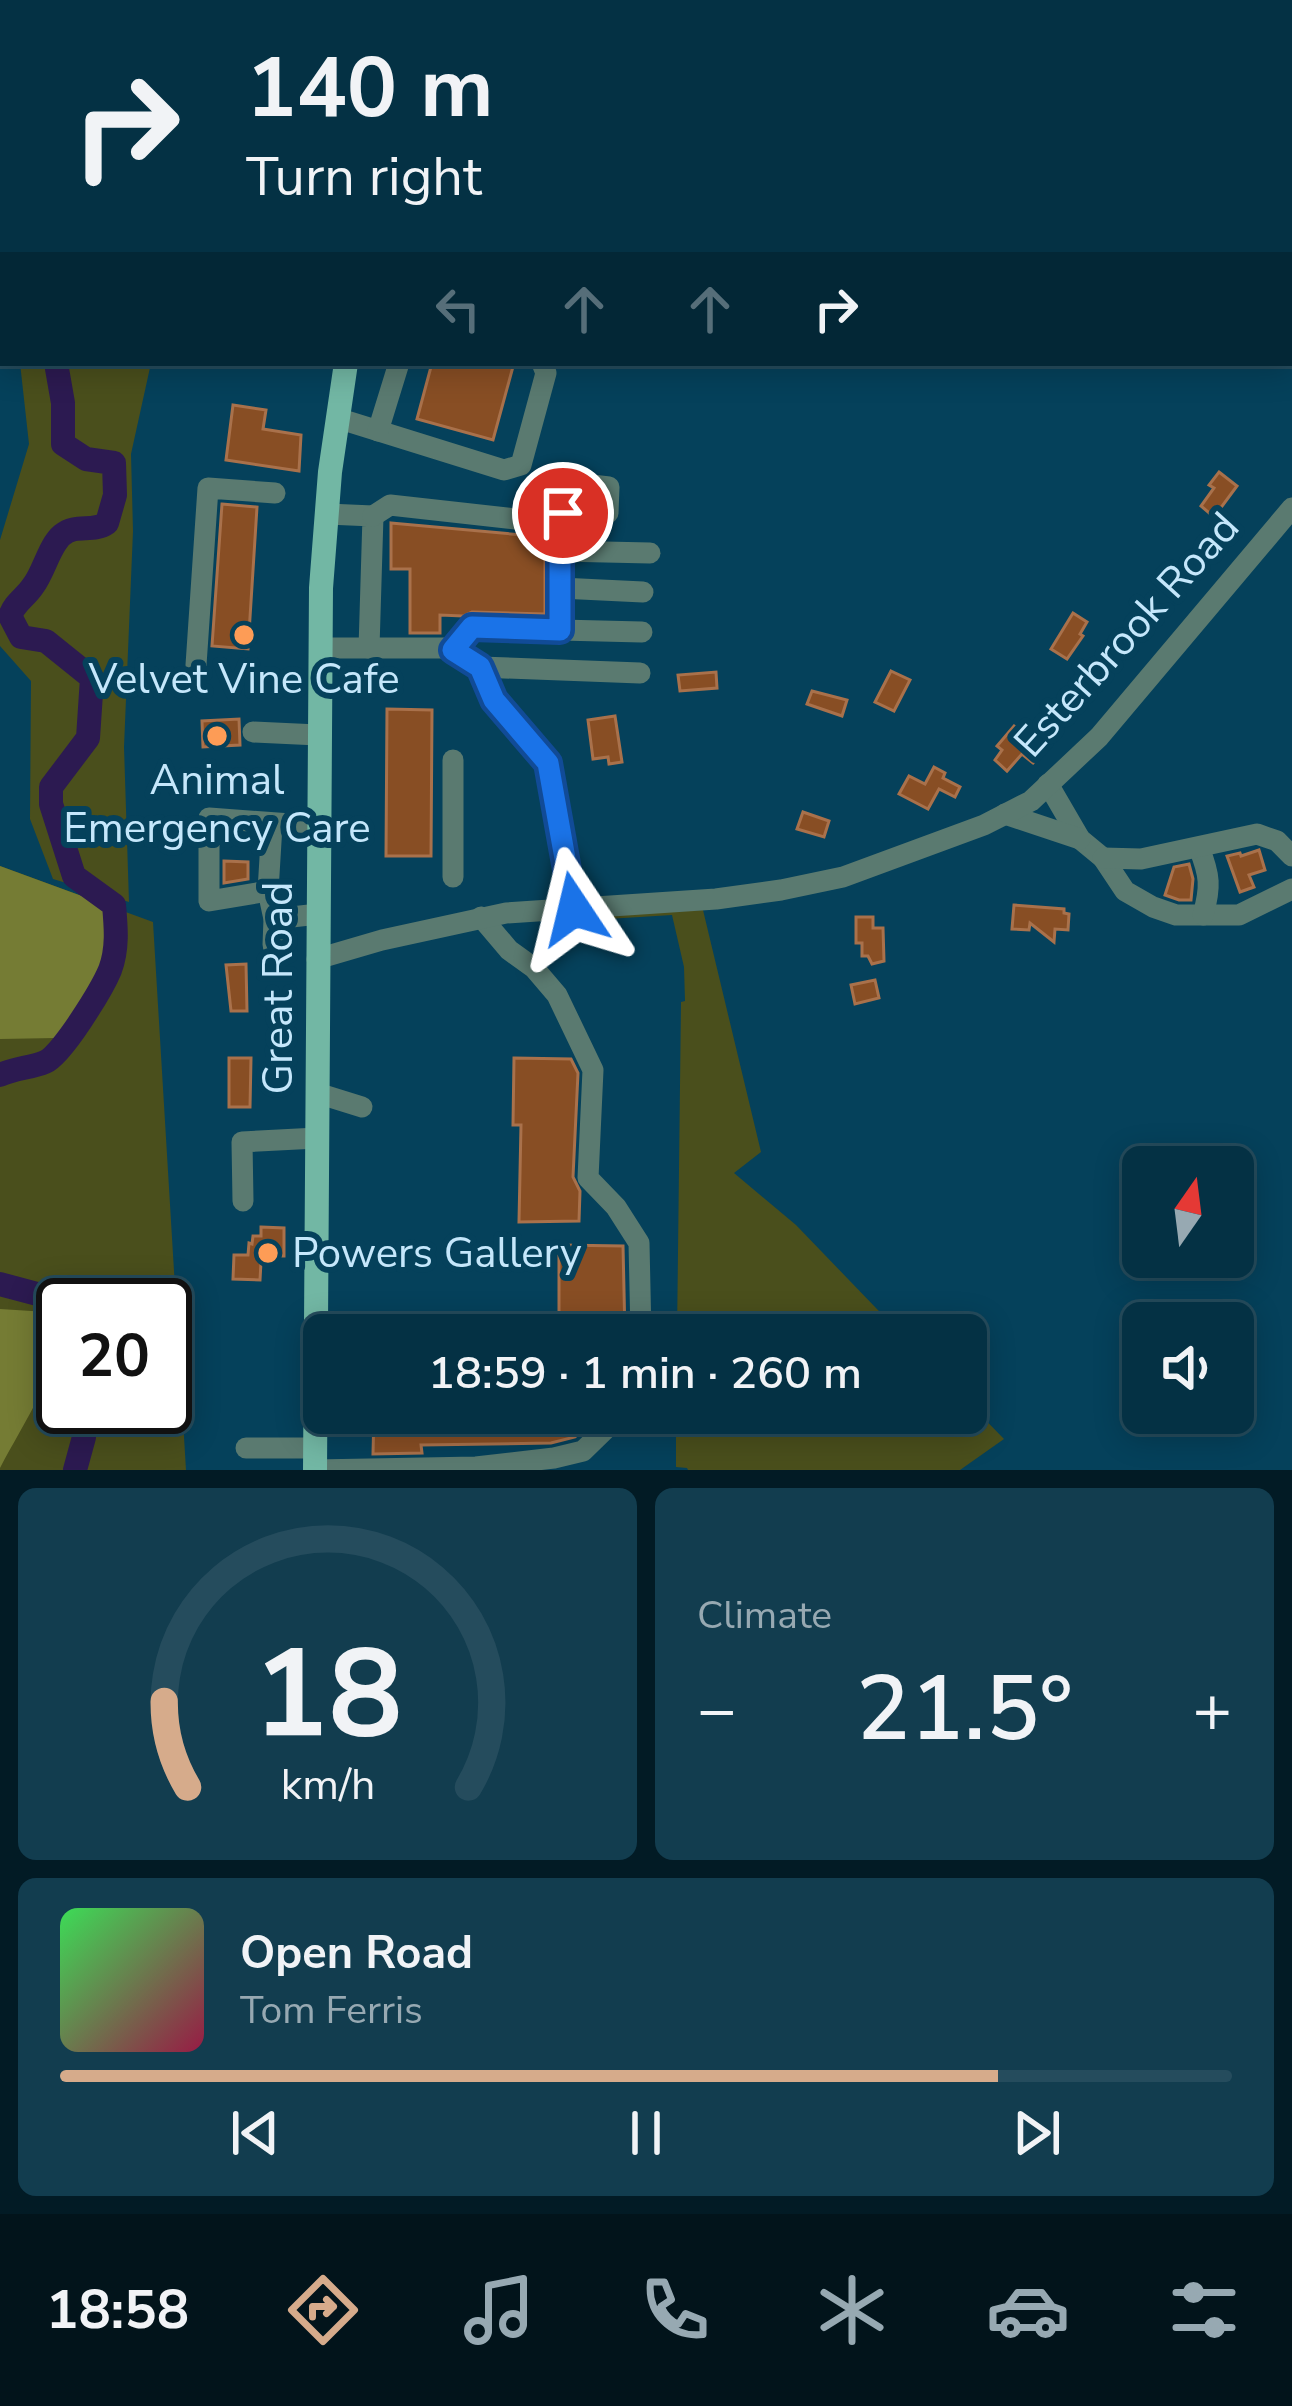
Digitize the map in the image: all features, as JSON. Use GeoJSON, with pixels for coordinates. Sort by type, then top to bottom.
{"type":"FeatureCollection","features":[{"type":"Feature","properties":{"kind":"main road","name":"Great Road"},"geometry":{"type":"LineString","coordinates":[[315,1463],[318,735],[327,514],[346,366]]}},
{"type":"Feature","properties":{"kind":"street"},"geometry":{"type":"LineString","coordinates":[[378,431],[398,366]]}},
{"type":"Feature","properties":{"kind":"street"},"geometry":{"type":"LineString","coordinates":[[337,418],[504,470],[521,465],[546,373],[543,366]]}},
{"type":"Feature","properties":{"kind":"street"},"geometry":{"type":"LineString","coordinates":[[196,664],[208,488],[275,493]]}},
{"type":"Feature","properties":{"kind":"street"},"geometry":{"type":"LineString","coordinates":[[327,514],[373,516],[390,506],[561,519],[560,630]]}},
{"type":"Feature","properties":{"kind":"street","name":"Esterbrook Road"},"geometry":{"type":"LineString","coordinates":[[317,959],[506,913],[716,899],[843,877],[1005,814],[1031,801],[1099,737],[1292,508]]}},
{"type":"Feature","properties":{"kind":"street"},"geometry":{"type":"LineString","coordinates":[[369,648],[373,516]]}},
{"type":"Feature","properties":{"kind":"street"},"geometry":{"type":"LineString","coordinates":[[560,551],[650,553]]}},
{"type":"Feature","properties":{"kind":"street"},"geometry":{"type":"LineString","coordinates":[[560,588],[643,592]]}},
{"type":"Feature","properties":{"kind":"street"},"geometry":{"type":"LineString","coordinates":[[453,650],[472,627],[642,632]]}},
{"type":"Feature","properties":{"kind":"street"},"geometry":{"type":"LineString","coordinates":[[321,648],[449,648],[480,667],[640,673]]}},
{"type":"Feature","properties":{"kind":"street"},"geometry":{"type":"LineString","coordinates":[[480,667],[494,700],[548,763],[574,909]]}},
{"type":"Feature","properties":{"kind":"street"},"geometry":{"type":"LineString","coordinates":[[253,732],[318,735]]}},
{"type":"Feature","properties":{"kind":"street"},"geometry":{"type":"LineString","coordinates":[[453,760],[453,878]]}},
{"type":"Feature","properties":{"kind":"street"},"geometry":{"type":"LineString","coordinates":[[1048,784],[1080,839],[1102,858],[1125,891],[1176,915],[1239,915],[1292,889]]}},
{"type":"Feature","properties":{"kind":"street"},"geometry":{"type":"LineString","coordinates":[[1005,814],[1080,839]]}},
{"type":"Feature","properties":{"kind":"street"},"geometry":{"type":"LineString","coordinates":[[268,891],[209,901],[209,818],[318,826]]}},
{"type":"Feature","properties":{"kind":"street"},"geometry":{"type":"LineString","coordinates":[[272,825],[268,891],[273,945]]}},
{"type":"Feature","properties":{"kind":"street"},"geometry":{"type":"LineString","coordinates":[[1102,858],[1141,859],[1257,834],[1277,841],[1292,856]]}},
{"type":"Feature","properties":{"kind":"street"},"geometry":{"type":"LineString","coordinates":[[1199,848],[1209,874],[1203,915]]}},
{"type":"Feature","properties":{"kind":"street"},"geometry":{"type":"LineString","coordinates":[[274,919],[318,914]]}},
{"type":"Feature","properties":{"kind":"street"},"geometry":{"type":"LineString","coordinates":[[481,917],[557,995],[593,1070],[588,1178],[616,1207],[639,1243],[641,1314]]}},
{"type":"Feature","properties":{"kind":"street"},"geometry":{"type":"LineString","coordinates":[[317,1093],[362,1107]]}},
{"type":"Feature","properties":{"kind":"street"},"geometry":{"type":"LineString","coordinates":[[242,1201],[242,1142],[317,1138]]}},
{"type":"Feature","properties":{"kind":"street"},"geometry":{"type":"LineString","coordinates":[[246,1448],[278,1459],[315,1463],[476,1467],[583,1451],[600,1434]]}},
{"type":"Feature","properties":{"kind":"green space"},"geometry":{"type":"Polygon","coordinates":[[[20,366],[150,366],[131,454],[133,531],[124,747],[129,902],[53,879],[30,819],[31,681],[0,646],[0,540],[29,444],[20,366]]]}},
{"type":"Feature","properties":{"kind":"green space"},"geometry":{"type":"Polygon","coordinates":[[[0,866],[153,922],[174,1278],[36,1278],[36,1434],[184,1434],[186,1470],[0,1470],[0,866]]]}},
{"type":"Feature","properties":{"kind":"green space"},"geometry":{"type":"Polygon","coordinates":[[[0,866],[109,906],[101,974],[56,1038],[0,1039],[0,866]]]}},
{"type":"Feature","properties":{"kind":"green space"},"geometry":{"type":"Polygon","coordinates":[[[703,910],[761,1152],[734,1173],[796,1225],[882,1314],[677,1314],[681,1002],[685,1001],[684,967],[672,915],[575,921],[575,917],[703,910]]]}},
{"type":"Feature","properties":{"kind":"green space"},"geometry":{"type":"Polygon","coordinates":[[[0,1309],[36,1311],[36,1400],[0,1468],[0,1309]]]}},
{"type":"Feature","properties":{"kind":"green space"},"geometry":{"type":"Polygon","coordinates":[[[987,1422],[1004,1439],[960,1470],[676,1467],[676,1434],[987,1434],[987,1422]]]}},
{"type":"Feature","properties":{"kind":"building"},"geometry":{"type":"Polygon","coordinates":[[[431,366],[513,366],[493,440],[417,419],[431,366]]]}},
{"type":"Feature","properties":{"kind":"building"},"geometry":{"type":"Polygon","coordinates":[[[233,405],[266,410],[263,429],[301,435],[299,471],[226,460],[233,405]]]}},
{"type":"Feature","properties":{"kind":"building"},"geometry":{"type":"Polygon","coordinates":[[[1219,472],[1237,486],[1214,517],[1201,506],[1219,472]]]}},
{"type":"Feature","properties":{"kind":"building"},"geometry":{"type":"Polygon","coordinates":[[[222,504],[257,507],[248,649],[212,646],[222,504]]]}},
{"type":"Feature","properties":{"kind":"building"},"geometry":{"type":"Polygon","coordinates":[[[391,523],[545,537],[545,614],[440,615],[440,633],[410,633],[410,569],[391,569],[391,523]]]}},
{"type":"Feature","properties":{"kind":"building"},"geometry":{"type":"Polygon","coordinates":[[[1073,613],[1087,622],[1067,659],[1051,649],[1073,613]]]}},
{"type":"Feature","properties":{"kind":"building"},"geometry":{"type":"Polygon","coordinates":[[[891,671],[910,680],[894,711],[875,702],[891,671]]]}},
{"type":"Feature","properties":{"kind":"building"},"geometry":{"type":"Polygon","coordinates":[[[716,672],[717,688],[680,691],[678,675],[716,672]]]}},
{"type":"Feature","properties":{"kind":"building"},"geometry":{"type":"Polygon","coordinates":[[[812,691],[847,700],[842,716],[807,704],[812,691]]]}},
{"type":"Feature","properties":{"kind":"building"},"geometry":{"type":"Polygon","coordinates":[[[387,709],[432,710],[431,856],[386,856],[387,709]]]}},
{"type":"Feature","properties":{"kind":"building"},"geometry":{"type":"Polygon","coordinates":[[[615,716],[622,762],[609,764],[608,757],[593,759],[588,720],[615,716]]]}},
{"type":"Feature","properties":{"kind":"building","name":"Animal Emergency Care"},"geometry":{"type":"Polygon","coordinates":[[[239,719],[240,745],[203,747],[202,721],[239,719]]]}},
{"type":"Feature","properties":{"kind":"building"},"geometry":{"type":"Polygon","coordinates":[[[1014,726],[1030,735],[1035,728],[1051,741],[1033,763],[1022,754],[1007,771],[995,760],[1002,750],[997,746],[1014,726]]]}},
{"type":"Feature","properties":{"kind":"building"},"geometry":{"type":"Polygon","coordinates":[[[934,767],[960,787],[955,797],[939,789],[928,809],[899,794],[909,776],[925,784],[934,767]]]}},
{"type":"Feature","properties":{"kind":"building"},"geometry":{"type":"Polygon","coordinates":[[[189,771],[229,773],[228,793],[188,791],[189,771]]]}},
{"type":"Feature","properties":{"kind":"building"},"geometry":{"type":"Polygon","coordinates":[[[803,812],[829,821],[824,837],[797,829],[803,812]]]}},
{"type":"Feature","properties":{"kind":"building"},"geometry":{"type":"Polygon","coordinates":[[[1259,850],[1265,870],[1249,875],[1254,887],[1240,892],[1227,856],[1259,850]]]}},
{"type":"Feature","properties":{"kind":"building"},"geometry":{"type":"Polygon","coordinates":[[[224,861],[248,862],[248,879],[224,883],[224,861]]]}},
{"type":"Feature","properties":{"kind":"building"},"geometry":{"type":"Polygon","coordinates":[[[1189,864],[1191,900],[1165,895],[1174,867],[1189,864]]]}},
{"type":"Feature","properties":{"kind":"building"},"geometry":{"type":"Polygon","coordinates":[[[1014,905],[1064,909],[1069,914],[1068,930],[1055,929],[1054,942],[1030,923],[1029,930],[1012,929],[1014,905]]]}},
{"type":"Feature","properties":{"kind":"building"},"geometry":{"type":"Polygon","coordinates":[[[856,917],[873,917],[873,928],[883,928],[884,961],[872,964],[868,956],[862,956],[862,943],[856,943],[856,917]]]}},
{"type":"Feature","properties":{"kind":"building"},"geometry":{"type":"Polygon","coordinates":[[[246,964],[247,1011],[231,1011],[226,965],[246,964]]]}},
{"type":"Feature","properties":{"kind":"building"},"geometry":{"type":"Polygon","coordinates":[[[875,980],[879,998],[855,1004],[851,985],[875,980]]]}},
{"type":"Feature","properties":{"kind":"building"},"geometry":{"type":"Polygon","coordinates":[[[229,1058],[251,1058],[250,1107],[229,1107],[229,1058]]]}},
{"type":"Feature","properties":{"kind":"building"},"geometry":{"type":"Polygon","coordinates":[[[514,1058],[571,1059],[578,1073],[573,1177],[580,1191],[579,1221],[519,1222],[521,1125],[513,1125],[514,1058]]]}},
{"type":"Feature","properties":{"kind":"building","name":"Powers Gallery"},"geometry":{"type":"Polygon","coordinates":[[[261,1227],[284,1228],[284,1256],[261,1262],[260,1280],[233,1279],[234,1255],[248,1255],[249,1243],[253,1236],[261,1236],[261,1227]]]}},
{"type":"Feature","properties":{"kind":"building"},"geometry":{"type":"Polygon","coordinates":[[[559,1245],[623,1246],[625,1314],[559,1314],[559,1245]]]}},
{"type":"Feature","properties":{"kind":"building"},"geometry":{"type":"Polygon","coordinates":[[[373,1434],[578,1434],[551,1443],[421,1445],[422,1453],[373,1454],[373,1434]]]}},
{"type":"Feature","properties":{"kind":"waterway"},"geometry":{"type":"LineString","coordinates":[[0,1075],[45,1062],[61,1047],[106,979],[115,946],[114,905],[74,876],[51,804],[51,787],[88,738],[92,678],[46,641],[21,637],[10,616],[37,580],[57,540],[73,529],[107,523],[115,495],[114,463],[86,459],[63,444],[57,366]]}},
{"type":"Feature","properties":{"kind":"waterway"},"geometry":{"type":"LineString","coordinates":[[0,1284],[36,1294]]}},
{"type":"Feature","properties":{"kind":"waterway"},"geometry":{"type":"LineString","coordinates":[[75,1470],[84,1434]]}},
{"type":"Feature","properties":{"kind":"place","name":"Velvet Vine Cafe"},"geometry":{"type":"Point","coordinates":[244,635]}},
{"type":"Feature","properties":{"kind":"place","name":"Animal Emergency Care"},"geometry":{"type":"Point","coordinates":[217,736]}},
{"type":"Feature","properties":{"kind":"place","name":"Powers Gallery"},"geometry":{"type":"Point","coordinates":[268,1253]}},
{"type":"Feature","properties":{"kind":"route"},"geometry":{"type":"LineString","coordinates":[[563,513],[560,630],[472,627],[453,650],[480,667],[494,700],[548,763],[574,909]]}}]}
